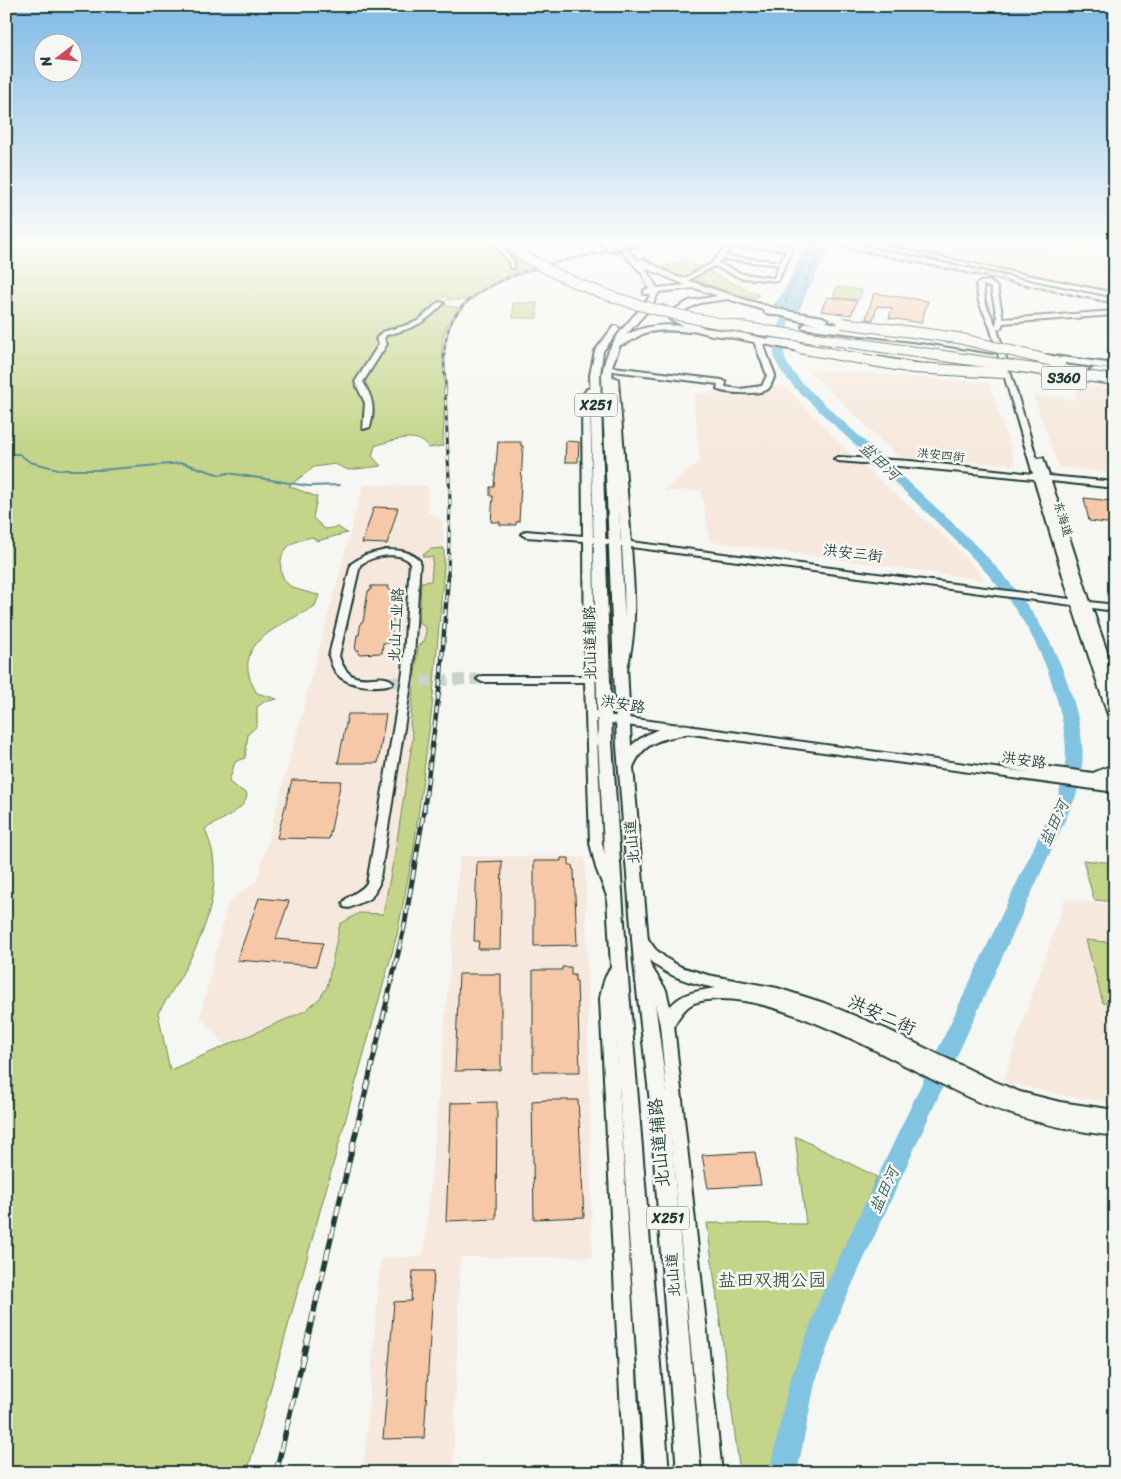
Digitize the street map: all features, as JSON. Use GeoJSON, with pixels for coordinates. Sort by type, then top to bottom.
{"type":"FeatureCollection","features":[{"type":"Feature","properties":{"kind":"highway"},"geometry":{"type":"LineString","coordinates":[[643,310],[710,326],[925,360]]}},
{"type":"Feature","properties":{"kind":"highway"},"geometry":{"type":"LineString","coordinates":[[662,310],[761,331],[1089,373]]}},
{"type":"Feature","properties":{"kind":"highway"},"geometry":{"type":"LineString","coordinates":[[704,310],[720,314],[807,326],[928,340]]}},
{"type":"Feature","properties":{"kind":"highway"},"geometry":{"type":"LineString","coordinates":[[768,311],[799,318],[958,338],[1115,380]]}},
{"type":"Feature","properties":{"kind":"highway"},"geometry":{"type":"LineString","coordinates":[[733,336],[913,368],[973,372],[1115,373]]}},
{"type":"Feature","properties":{"kind":"main road","name":"X251"},"geometry":{"type":"LineString","coordinates":[[595,390],[596,361],[602,347],[636,310]]}},
{"type":"Feature","properties":{"kind":"main road","name":"北山道"},"geometry":{"type":"LineString","coordinates":[[640,310],[612,349],[607,369],[608,398],[620,541],[622,718],[642,964],[659,1102],[689,1473]]}},
{"type":"Feature","properties":{"kind":"main road"},"geometry":{"type":"LineString","coordinates":[[666,310],[674,318],[698,330]]}},
{"type":"Feature","properties":{"kind":"main road"},"geometry":{"type":"LineString","coordinates":[[674,318],[674,314],[678,310]]}},
{"type":"Feature","properties":{"kind":"main road","name":"S360"},"geometry":{"type":"LineString","coordinates":[[799,318],[1004,352],[1115,366]]}},
{"type":"Feature","properties":{"kind":"main road"},"geometry":{"type":"LineString","coordinates":[[608,398],[614,374],[615,358],[626,339],[635,333],[660,328],[698,330],[733,336]]}},
{"type":"Feature","properties":{"kind":"main road","name":"S360"},"geometry":{"type":"LineString","coordinates":[[796,346],[1009,370],[1115,385]]}},
{"type":"Feature","properties":{"kind":"main road"},"geometry":{"type":"LineString","coordinates":[[1004,352],[1042,362],[1115,373]]}},
{"type":"Feature","properties":{"kind":"main road","name":"S360"},"geometry":{"type":"LineString","coordinates":[[1009,370],[1051,372],[1115,380]]}},
{"type":"Feature","properties":{"kind":"main road"},"geometry":{"type":"LineString","coordinates":[[610,435],[619,449]]}},
{"type":"Feature","properties":{"kind":"main road","name":"北山道"},"geometry":{"type":"LineString","coordinates":[[595,538],[600,714],[657,1473]]}},
{"type":"Feature","properties":{"kind":"main road"},"geometry":{"type":"LineString","coordinates":[[626,767],[634,750],[647,740],[662,733],[688,729]]}},
{"type":"Feature","properties":{"kind":"street"},"geometry":{"type":"LineString","coordinates":[[366,427],[370,404],[368,395],[359,382],[383,344],[380,339],[384,333],[406,328],[420,322],[433,310]]}},
{"type":"Feature","properties":{"kind":"street","name":"东海道"},"geometry":{"type":"LineString","coordinates":[[987,310],[997,324]]}},
{"type":"Feature","properties":{"kind":"street","name":"东海道"},"geometry":{"type":"LineString","coordinates":[[993,310],[1009,370],[1115,718]]}},
{"type":"Feature","properties":{"kind":"street","name":"东海道"},"geometry":{"type":"LineString","coordinates":[[995,310],[997,324]]}},
{"type":"Feature","properties":{"kind":"street"},"geometry":{"type":"LineString","coordinates":[[997,324],[1115,313]]}},
{"type":"Feature","properties":{"kind":"street"},"geometry":{"type":"LineString","coordinates":[[620,541],[619,449],[614,374],[722,382],[721,389],[740,391],[765,388],[771,375],[761,340]]}},
{"type":"Feature","properties":{"kind":"street","name":"北山道辅路"},"geometry":{"type":"LineString","coordinates":[[595,390],[586,396],[595,538],[590,679],[600,714]]}},
{"type":"Feature","properties":{"kind":"street","name":"洪安四街"},"geometry":{"type":"LineString","coordinates":[[838,459],[1041,475],[1115,483]]}},
{"type":"Feature","properties":{"kind":"street","name":"洪安三街"},"geometry":{"type":"LineString","coordinates":[[526,534],[620,541],[1033,594],[1115,608]]}},
{"type":"Feature","properties":{"kind":"street","name":"北山工业路"},"geometry":{"type":"LineString","coordinates":[[349,903],[366,894],[373,884],[408,672],[415,561],[409,554],[368,556],[356,564],[334,656],[341,674],[350,680],[388,682]]}},
{"type":"Feature","properties":{"kind":"street","name":"东海道"},"geometry":{"type":"LineString","coordinates":[[1080,601],[1115,691]]}},
{"type":"Feature","properties":{"kind":"street","name":"洪安三街"},"geometry":{"type":"LineString","coordinates":[[1080,601],[1115,604]]}},
{"type":"Feature","properties":{"kind":"street"},"geometry":{"type":"LineString","coordinates":[[482,679],[590,679]]}},
{"type":"Feature","properties":{"kind":"street","name":"洪安路"},"geometry":{"type":"LineString","coordinates":[[600,714],[688,729],[1049,775]]}},
{"type":"Feature","properties":{"kind":"street","name":"洪安路"},"geometry":{"type":"LineString","coordinates":[[622,718],[1087,780],[1115,780]]}},
{"type":"Feature","properties":{"kind":"street"},"geometry":{"type":"LineString","coordinates":[[1087,780],[1115,768]]}},
{"type":"Feature","properties":{"kind":"street"},"geometry":{"type":"LineString","coordinates":[[1087,780],[1115,793]]}},
{"type":"Feature","properties":{"kind":"street","name":"洪安路"},"geometry":{"type":"LineString","coordinates":[[1087,780],[1115,788]]}},
{"type":"Feature","properties":{"kind":"street","name":"洪安二街"},"geometry":{"type":"LineString","coordinates":[[640,939],[645,949],[654,958],[682,973],[807,1003],[1035,1116],[1115,1129]]}},
{"type":"Feature","properties":{"kind":"street","name":"北山道辅路"},"geometry":{"type":"LineString","coordinates":[[642,964],[659,990],[667,1025],[714,1473]]}},
{"type":"Feature","properties":{"kind":"street"},"geometry":{"type":"LineString","coordinates":[[619,967],[610,982],[607,999],[633,1473]]}},
{"type":"Feature","properties":{"kind":"street","name":"洪安二街"},"geometry":{"type":"LineString","coordinates":[[667,1025],[675,1011],[690,998],[702,994],[736,994],[787,1006],[916,1057]]}},
{"type":"Feature","properties":{"kind":"street","name":"洪安二街"},"geometry":{"type":"LineString","coordinates":[[975,1087],[1062,1109],[1115,1117]]}},
{"type":"Feature","properties":{"kind":"shaded area"},"geometry":{"type":"Polygon","coordinates":[[[807,369],[989,383],[1016,465],[899,457],[807,369]]]}},
{"type":"Feature","properties":{"kind":"shaded area"},"geometry":{"type":"Polygon","coordinates":[[[1075,384],[1115,389],[1115,473],[1059,467],[1033,395],[1077,399],[1075,384]]]}},
{"type":"Feature","properties":{"kind":"shaded area"},"geometry":{"type":"Polygon","coordinates":[[[785,386],[857,461],[955,546],[985,580],[710,541],[701,490],[663,491],[700,461],[693,394],[785,386]]]}},
{"type":"Feature","properties":{"kind":"shaded area"},"geometry":{"type":"Polygon","coordinates":[[[363,485],[428,486],[427,512],[442,520],[444,548],[431,549],[433,556],[431,581],[421,582],[425,640],[418,647],[410,724],[413,737],[396,847],[383,914],[359,913],[340,924],[327,987],[320,998],[305,1011],[225,1046],[200,1017],[228,903],[257,881],[363,485]]]}},
{"type":"Feature","properties":{"kind":"shaded area"},"geometry":{"type":"Polygon","coordinates":[[[460,856],[585,857],[592,1257],[460,1257],[453,1473],[363,1473],[381,1258],[424,1256],[460,856]]]}},
{"type":"Feature","properties":{"kind":"shaded area"},"geometry":{"type":"Polygon","coordinates":[[[1065,899],[1115,905],[1115,1102],[1077,1098],[1003,1082],[1065,899]]]}},
{"type":"Feature","properties":{"kind":"green space"},"geometry":{"type":"Polygon","coordinates":[[[6,310],[461,310],[453,318],[443,336],[442,354],[445,389],[443,446],[428,448],[418,439],[411,438],[388,442],[375,446],[372,456],[381,466],[348,470],[335,464],[314,467],[289,486],[317,497],[313,518],[325,529],[338,527],[347,533],[317,541],[312,537],[299,541],[287,548],[282,558],[282,574],[288,584],[298,590],[319,595],[315,606],[273,630],[252,649],[248,661],[249,676],[257,693],[277,699],[264,702],[257,707],[257,726],[248,734],[245,758],[235,762],[229,782],[247,794],[246,800],[237,810],[205,829],[212,852],[214,877],[207,919],[191,958],[158,1013],[170,1070],[305,1011],[320,998],[327,987],[340,924],[359,913],[383,914],[396,847],[413,737],[410,724],[418,647],[425,640],[426,628],[419,623],[421,582],[431,581],[433,557],[423,557],[423,555],[431,549],[444,548],[432,708],[414,848],[397,935],[247,1473],[6,1473],[6,310]]]}},
{"type":"Feature","properties":{"kind":"green space"},"geometry":{"type":"Polygon","coordinates":[[[513,310],[537,310],[537,318],[513,318],[513,310]]]}},
{"type":"Feature","properties":{"kind":"green space"},"geometry":{"type":"Polygon","coordinates":[[[1083,860],[1115,863],[1115,902],[1094,900],[1083,860]]]}},
{"type":"Feature","properties":{"kind":"green space"},"geometry":{"type":"Polygon","coordinates":[[[1086,940],[1115,943],[1115,1004],[1103,1003],[1086,940]]]}},
{"type":"Feature","properties":{"kind":"green space","name":"盐田双拥公园"},"geometry":{"type":"Polygon","coordinates":[[[795,1136],[877,1177],[805,1348],[785,1412],[777,1473],[740,1473],[707,1223],[806,1224],[795,1136]]]}},
{"type":"Feature","properties":{"kind":"building"},"geometry":{"type":"Polygon","coordinates":[[[821,310],[853,310],[851,315],[821,310]]]}},
{"type":"Feature","properties":{"kind":"building"},"geometry":{"type":"Polygon","coordinates":[[[869,310],[876,310],[873,320],[866,319],[869,310]]]}},
{"type":"Feature","properties":{"kind":"building"},"geometry":{"type":"Polygon","coordinates":[[[891,310],[925,310],[921,323],[889,318],[891,310]]]}},
{"type":"Feature","properties":{"kind":"building"},"geometry":{"type":"Polygon","coordinates":[[[566,441],[579,442],[578,462],[565,462],[566,441]]]}},
{"type":"Feature","properties":{"kind":"building"},"geometry":{"type":"Polygon","coordinates":[[[498,442],[521,442],[521,446],[523,446],[519,522],[516,522],[516,525],[500,525],[500,522],[491,522],[493,496],[490,496],[490,487],[494,487],[498,442]]]}},
{"type":"Feature","properties":{"kind":"building"},"geometry":{"type":"Polygon","coordinates":[[[1084,498],[1112,501],[1115,524],[1089,521],[1084,498]]]}},
{"type":"Feature","properties":{"kind":"building"},"geometry":{"type":"Polygon","coordinates":[[[374,507],[398,508],[387,544],[362,543],[374,507]]]}},
{"type":"Feature","properties":{"kind":"building"},"geometry":{"type":"Polygon","coordinates":[[[371,586],[389,586],[388,590],[395,590],[391,643],[383,643],[382,653],[358,654],[359,650],[355,650],[357,635],[359,635],[361,622],[363,622],[368,591],[371,590],[371,586]]]}},
{"type":"Feature","properties":{"kind":"building"},"geometry":{"type":"Polygon","coordinates":[[[348,714],[386,714],[378,763],[338,763],[348,714]]]}},
{"type":"Feature","properties":{"kind":"building"},"geometry":{"type":"Polygon","coordinates":[[[292,780],[341,781],[329,839],[277,838],[292,780]]]}},
{"type":"Feature","properties":{"kind":"building"},"geometry":{"type":"Polygon","coordinates":[[[561,858],[569,858],[569,865],[572,865],[574,870],[577,945],[534,946],[534,861],[561,861],[561,858]]]}},
{"type":"Feature","properties":{"kind":"building"},"geometry":{"type":"Polygon","coordinates":[[[502,861],[500,949],[478,949],[479,941],[474,941],[477,862],[502,861]]]}},
{"type":"Feature","properties":{"kind":"building"},"geometry":{"type":"Polygon","coordinates":[[[259,898],[289,901],[276,939],[323,943],[316,966],[237,960],[259,898]]]}},
{"type":"Feature","properties":{"kind":"building"},"geometry":{"type":"Polygon","coordinates":[[[562,967],[571,967],[571,975],[575,975],[575,981],[577,981],[580,1072],[533,1072],[533,970],[562,970],[562,967]]]}},
{"type":"Feature","properties":{"kind":"building"},"geometry":{"type":"Polygon","coordinates":[[[459,974],[501,974],[501,1070],[455,1071],[459,974]]]}},
{"type":"Feature","properties":{"kind":"building"},"geometry":{"type":"Polygon","coordinates":[[[578,1100],[584,1217],[534,1219],[532,1101],[578,1100]]]}},
{"type":"Feature","properties":{"kind":"building"},"geometry":{"type":"Polygon","coordinates":[[[497,1102],[496,1219],[446,1221],[451,1103],[497,1102]]]}},
{"type":"Feature","properties":{"kind":"building"},"geometry":{"type":"Polygon","coordinates":[[[755,1152],[761,1185],[708,1188],[702,1155],[755,1152]]]}},
{"type":"Feature","properties":{"kind":"building"},"geometry":{"type":"Polygon","coordinates":[[[413,1271],[434,1271],[424,1438],[383,1439],[394,1302],[411,1301],[413,1271]]]}},
{"type":"Feature","properties":{"kind":"waterway","name":"盐田河"},"geometry":{"type":"LineString","coordinates":[[783,1473],[802,1383],[830,1305],[1067,796],[1074,771],[1075,756],[1072,727],[1060,683],[1053,661],[1033,623],[1008,588],[977,553],[799,386],[788,372],[780,357],[780,341],[789,310]]}},
{"type":"Feature","properties":{"kind":"waterway"},"geometry":{"type":"LineString","coordinates":[[6,454],[19,454],[30,462],[62,470],[99,470],[183,463],[220,475],[228,473],[308,486],[340,485]]}},
{"type":"Feature","properties":{"kind":"tunnel"},"geometry":{"type":"LineString","coordinates":[[388,682],[482,679]]}},
{"type":"Feature","properties":{"kind":"railway"},"geometry":{"type":"LineString","coordinates":[[446,390],[445,344],[449,327],[460,310]]}},
{"type":"Feature","properties":{"kind":"railway"},"geometry":{"type":"LineString","coordinates":[[445,389],[450,501],[448,576]]}},
{"type":"Feature","properties":{"kind":"railway"},"geometry":{"type":"LineString","coordinates":[[424,811],[441,675],[448,575]]}},
{"type":"Feature","properties":{"kind":"railway"},"geometry":{"type":"LineString","coordinates":[[362,1107],[404,928],[424,810]]}},
{"type":"Feature","properties":{"kind":"railway"},"geometry":{"type":"LineString","coordinates":[[276,1473],[362,1106]]}}]}
